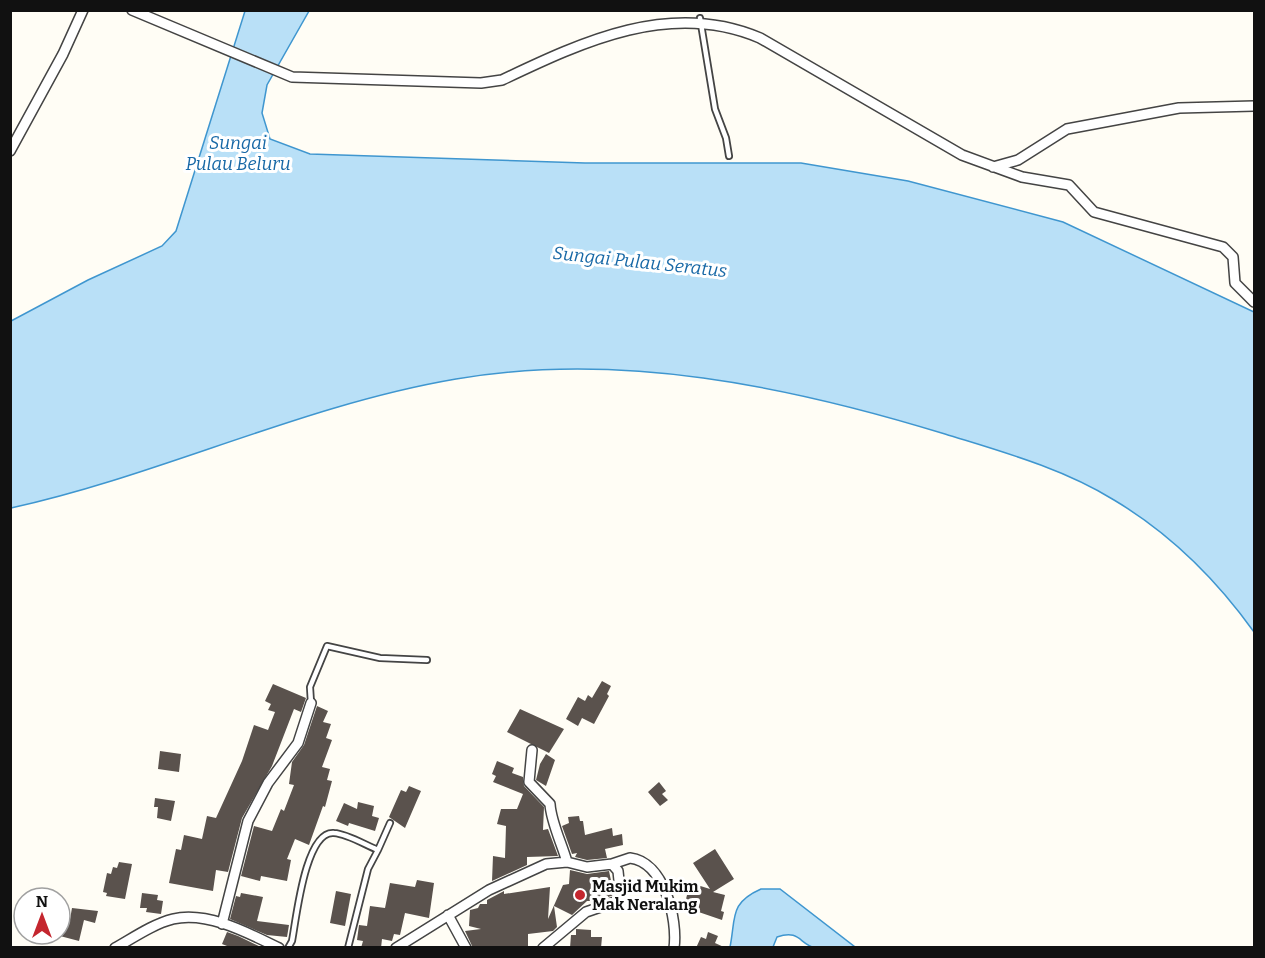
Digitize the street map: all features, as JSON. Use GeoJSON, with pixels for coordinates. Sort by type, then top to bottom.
{"type":"FeatureCollection","features":[{"type":"Feature","properties":{"kind":"street"},"geometry":{"type":"LineString","coordinates":[[10,151],[63,54],[83,10]]}},
{"type":"Feature","properties":{"kind":"street"},"geometry":{"type":"LineString","coordinates":[[132,10],[288,76],[303,79],[491,83],[636,22],[701,14],[747,31],[949,148],[1022,177],[1072,186],[1092,212],[1223,247],[1233,256],[1235,283],[1254,302]]}},
{"type":"Feature","properties":{"kind":"street"},"geometry":{"type":"LineString","coordinates":[[993,167],[1018,160],[1067,129],[1171,109],[1254,106]]}},
{"type":"Feature","properties":{"kind":"street"},"geometry":{"type":"LineString","coordinates":[[222,924],[248,821],[268,783],[298,742],[311,704]]}},
{"type":"Feature","properties":{"kind":"street"},"geometry":{"type":"LineString","coordinates":[[532,750],[529,782],[550,804],[550,817],[558,831],[567,862]]}},
{"type":"Feature","properties":{"kind":"street"},"geometry":{"type":"LineString","coordinates":[[396,948],[489,890],[535,868],[555,862],[567,862],[587,867],[635,858],[648,866],[654,874],[673,909],[676,925],[674,948]]}},
{"type":"Feature","properties":{"kind":"street"},"geometry":{"type":"LineString","coordinates":[[543,948],[590,909],[621,900],[618,871],[612,864]]}},
{"type":"Feature","properties":{"kind":"street"},"geometry":{"type":"LineString","coordinates":[[448,915],[466,948]]}},
{"type":"Feature","properties":{"kind":"street"},"geometry":{"type":"LineString","coordinates":[[115,948],[174,919],[200,919],[222,924],[279,948]]}},
{"type":"Feature","properties":{"kind":"lane"},"geometry":{"type":"LineString","coordinates":[[701,14],[715,109],[726,138],[729,156]]}},
{"type":"Feature","properties":{"kind":"lane"},"geometry":{"type":"LineString","coordinates":[[311,704],[310,687],[327,646],[380,658],[427,660]]}},
{"type":"Feature","properties":{"kind":"lane"},"geometry":{"type":"LineString","coordinates":[[348,948],[368,869],[390,823]]}},
{"type":"Feature","properties":{"kind":"lane"},"geometry":{"type":"LineString","coordinates":[[288,948],[292,941],[307,863],[320,839],[334,832],[378,850]]}},
{"type":"Feature","properties":{"kind":"water"},"geometry":{"type":"Polygon","coordinates":[[[245,11],[309,11],[267,85],[262,113],[270,139],[310,154],[585,163],[801,163],[908,181],[1063,222],[1254,312],[1254,632],[1208,576],[1155,528],[1114,500],[1053,470],[945,434],[826,401],[765,388],[641,371],[579,369],[517,371],[456,379],[399,391],[343,405],[122,478],[11,508],[11,321],[88,280],[162,246],[176,231],[245,11]]]}},
{"type":"Feature","properties":{"kind":"water"},"geometry":{"type":"Polygon","coordinates":[[[761,889],[780,889],[855,947],[816,948],[795,936],[785,935],[777,937],[773,947],[730,947],[734,920],[739,906],[751,894],[761,889]]]}},
{"type":"Feature","properties":{"kind":"building"},"geometry":{"type":"Polygon","coordinates":[[[602,681],[611,686],[607,694],[609,696],[594,724],[582,718],[578,726],[566,719],[578,697],[585,701],[588,695],[592,698],[602,681]]]}},
{"type":"Feature","properties":{"kind":"building"},"geometry":{"type":"Polygon","coordinates":[[[273,684],[306,698],[301,712],[294,709],[272,766],[242,818],[228,872],[216,870],[213,891],[169,883],[176,849],[181,850],[184,835],[202,839],[207,816],[216,818],[242,761],[254,725],[268,730],[275,712],[268,710],[271,704],[265,701],[273,684]]]}},
{"type":"Feature","properties":{"kind":"building"},"geometry":{"type":"Polygon","coordinates":[[[317,706],[328,711],[323,722],[331,724],[326,738],[332,740],[322,767],[330,769],[327,780],[332,781],[325,807],[323,806],[309,845],[295,839],[287,859],[291,860],[287,881],[261,876],[260,881],[241,876],[254,826],[272,831],[281,809],[284,811],[294,785],[289,784],[292,762],[304,745],[317,706]]]}},
{"type":"Feature","properties":{"kind":"building"},"geometry":{"type":"Polygon","coordinates":[[[520,709],[564,729],[549,753],[507,732],[520,709]]]}},
{"type":"Feature","properties":{"kind":"building"},"geometry":{"type":"Polygon","coordinates":[[[160,751],[181,754],[179,772],[158,769],[160,751]]]}},
{"type":"Feature","properties":{"kind":"building"},"geometry":{"type":"Polygon","coordinates":[[[546,754],[555,760],[546,786],[536,780],[540,764],[546,754]]]}},
{"type":"Feature","properties":{"kind":"building"},"geometry":{"type":"Polygon","coordinates":[[[497,761],[514,768],[512,773],[523,777],[524,786],[544,807],[543,830],[548,829],[558,856],[527,857],[527,865],[492,881],[493,856],[505,858],[506,826],[497,824],[501,809],[517,809],[523,794],[493,782],[496,776],[492,774],[497,761]]]}},
{"type":"Feature","properties":{"kind":"building"},"geometry":{"type":"Polygon","coordinates":[[[659,782],[666,791],[662,794],[668,800],[660,806],[648,792],[659,782]]]}},
{"type":"Feature","properties":{"kind":"building"},"geometry":{"type":"Polygon","coordinates":[[[409,786],[421,791],[405,828],[389,817],[401,790],[406,792],[409,786]]]}},
{"type":"Feature","properties":{"kind":"building"},"geometry":{"type":"Polygon","coordinates":[[[155,798],[175,801],[171,821],[157,818],[158,807],[154,807],[155,798]]]}},
{"type":"Feature","properties":{"kind":"building"},"geometry":{"type":"Polygon","coordinates":[[[358,802],[374,806],[372,816],[379,818],[375,831],[349,823],[348,826],[336,821],[344,803],[357,809],[358,802]]]}},
{"type":"Feature","properties":{"kind":"building"},"geometry":{"type":"Polygon","coordinates":[[[579,816],[580,821],[583,821],[585,835],[612,828],[613,836],[622,834],[623,845],[605,849],[607,858],[587,860],[575,857],[577,853],[572,854],[562,826],[569,823],[568,817],[579,816]]]}},
{"type":"Feature","properties":{"kind":"building"},"geometry":{"type":"Polygon","coordinates":[[[715,849],[734,879],[713,892],[725,895],[721,911],[724,912],[722,920],[684,907],[689,887],[693,888],[694,884],[710,889],[693,863],[715,849]]]}},
{"type":"Feature","properties":{"kind":"building"},"geometry":{"type":"Polygon","coordinates":[[[119,862],[132,864],[125,899],[106,896],[107,893],[103,892],[107,873],[111,874],[113,867],[117,868],[119,862]]]}},
{"type":"Feature","properties":{"kind":"building"},"geometry":{"type":"Polygon","coordinates":[[[570,870],[587,874],[609,871],[614,895],[596,901],[587,901],[572,915],[554,906],[557,927],[553,931],[528,934],[528,948],[473,948],[465,931],[481,929],[469,926],[470,910],[478,908],[480,904],[487,904],[487,900],[504,891],[504,894],[550,887],[548,919],[563,885],[569,884],[570,870]]]}},
{"type":"Feature","properties":{"kind":"building"},"geometry":{"type":"Polygon","coordinates":[[[417,880],[434,883],[429,918],[405,913],[400,935],[394,934],[392,941],[382,939],[381,948],[361,948],[363,941],[357,940],[359,925],[367,926],[370,906],[385,908],[390,883],[415,887],[417,880]]]}},
{"type":"Feature","properties":{"kind":"building"},"geometry":{"type":"Polygon","coordinates":[[[336,891],[351,894],[345,926],[330,923],[336,891]]]}},
{"type":"Feature","properties":{"kind":"building"},"geometry":{"type":"Polygon","coordinates":[[[142,893],[158,895],[157,900],[163,901],[161,914],[146,912],[147,908],[140,908],[142,893]]]}},
{"type":"Feature","properties":{"kind":"building"},"geometry":{"type":"Polygon","coordinates":[[[241,893],[263,897],[257,921],[289,925],[287,937],[267,935],[230,919],[236,896],[240,897],[241,893]]]}},
{"type":"Feature","properties":{"kind":"building"},"geometry":{"type":"Polygon","coordinates":[[[72,908],[98,911],[95,923],[84,920],[79,941],[72,939],[72,908]]]}},
{"type":"Feature","properties":{"kind":"building"},"geometry":{"type":"Polygon","coordinates":[[[576,929],[591,930],[591,937],[602,937],[601,948],[570,948],[571,935],[576,935],[576,929]]]}},
{"type":"Feature","properties":{"kind":"building"},"geometry":{"type":"Polygon","coordinates":[[[227,932],[263,948],[232,948],[222,944],[227,932]]]}},
{"type":"Feature","properties":{"kind":"building"},"geometry":{"type":"Polygon","coordinates":[[[708,932],[718,936],[715,943],[726,948],[696,948],[701,937],[706,939],[708,932]]]}},
{"type":"Feature","properties":{"kind":"place","name":"Masjid Mukim Mak Neralang"},"geometry":{"type":"Point","coordinates":[580,895]}},
{"type":"Feature","properties":{"kind":"water label","name":"Sungai Pulau Beluru"},"geometry":{"type":"Point","coordinates":[238,153]}},
{"type":"Feature","properties":{"kind":"water label","name":"Sungai Pulau Seratus"},"geometry":{"type":"Point","coordinates":[640,262]}}]}
